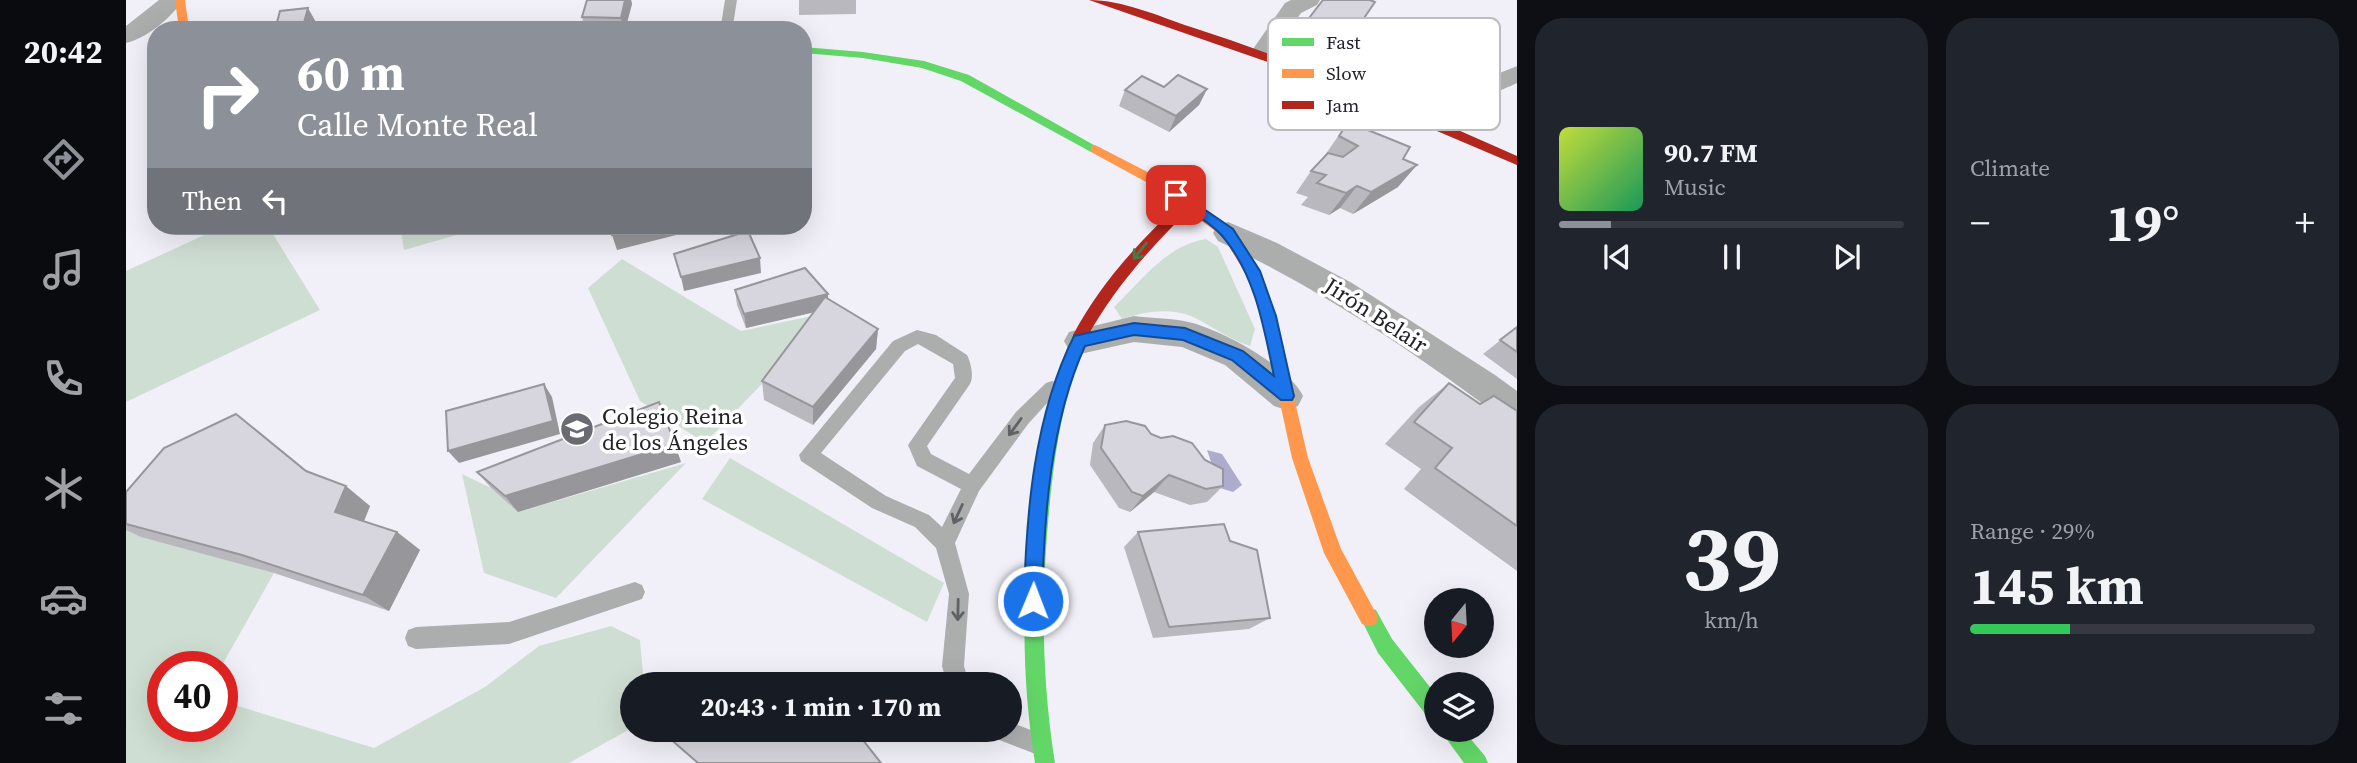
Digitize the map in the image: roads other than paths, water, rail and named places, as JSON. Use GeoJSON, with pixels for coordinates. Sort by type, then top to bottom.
{"type":"FeatureCollection","features":[{"type":"Feature","properties":{"kind":"street"},"geometry":{"type":"LineString","coordinates":[[149,21],[172,0]]}},
{"type":"Feature","properties":{"kind":"street"},"geometry":{"type":"LineString","coordinates":[[180,0],[183,21]]}},
{"type":"Feature","properties":{"kind":"street"},"geometry":{"type":"LineString","coordinates":[[1094,0],[1268,54]]}},
{"type":"Feature","properties":{"kind":"street"},"geometry":{"type":"LineString","coordinates":[[1286,18],[1293,8],[1310,0]]}},
{"type":"Feature","properties":{"kind":"street"},"geometry":{"type":"LineString","coordinates":[[126,36],[147,22]]}},
{"type":"Feature","properties":{"kind":"street"},"geometry":{"type":"LineString","coordinates":[[1263,52],[1268,45]]}},
{"type":"Feature","properties":{"kind":"street"},"geometry":{"type":"LineString","coordinates":[[812,51],[863,55],[924,65],[965,78],[1164,186],[1228,233],[1254,275],[1268,316],[1300,458],[1333,553],[1385,646],[1424,696]]}},
{"type":"Feature","properties":{"kind":"street"},"geometry":{"type":"LineString","coordinates":[[1500,82],[1517,74]]}},
{"type":"Feature","properties":{"kind":"street"},"geometry":{"type":"LineString","coordinates":[[1452,130],[1517,161]]}},
{"type":"Feature","properties":{"kind":"street"},"geometry":{"type":"LineString","coordinates":[[1043,754],[1032,646],[1034,557],[1046,452],[1062,379],[1111,286],[1148,240],[1188,203]]}},
{"type":"Feature","properties":{"kind":"street","name":"Jirón Belair"},"geometry":{"type":"LineString","coordinates":[[1228,233],[1273,253],[1326,283],[1474,378],[1517,410]]}},
{"type":"Feature","properties":{"kind":"street"},"geometry":{"type":"LineString","coordinates":[[1080,341],[1134,329],[1185,334],[1237,356],[1286,396]]}},
{"type":"Feature","properties":{"kind":"street"},"geometry":{"type":"LineString","coordinates":[[1460,742],[1478,763]]}},
{"type":"Feature","properties":{"kind":"lane"},"geometry":{"type":"LineString","coordinates":[[728,21],[731,0]]}},
{"type":"Feature","properties":{"kind":"lane"},"geometry":{"type":"LineString","coordinates":[[955,672],[959,594],[945,543],[922,521],[879,502],[808,455],[899,346],[917,337],[930,340],[961,360],[964,379],[951,401],[927,426],[917,445],[924,460],[972,485]]}},
{"type":"Feature","properties":{"kind":"lane"},"geometry":{"type":"LineString","coordinates":[[945,543],[972,485],[1022,418],[1062,379]]}},
{"type":"Feature","properties":{"kind":"lane"},"geometry":{"type":"LineString","coordinates":[[416,638],[509,633],[635,592]]}},
{"type":"Feature","properties":{"kind":"lane"},"geometry":{"type":"LineString","coordinates":[[1022,742],[1043,754]]}},
{"type":"Feature","properties":{"kind":"water"},"geometry":{"type":"Polygon","coordinates":[[[1207,450],[1222,454],[1242,485],[1233,492],[1220,488],[1207,450]]]}},
{"type":"Feature","properties":{"kind":"place","name":"Colegio Reina de los Ángeles"},"geometry":{"type":"Point","coordinates":[577,429]}}]}
